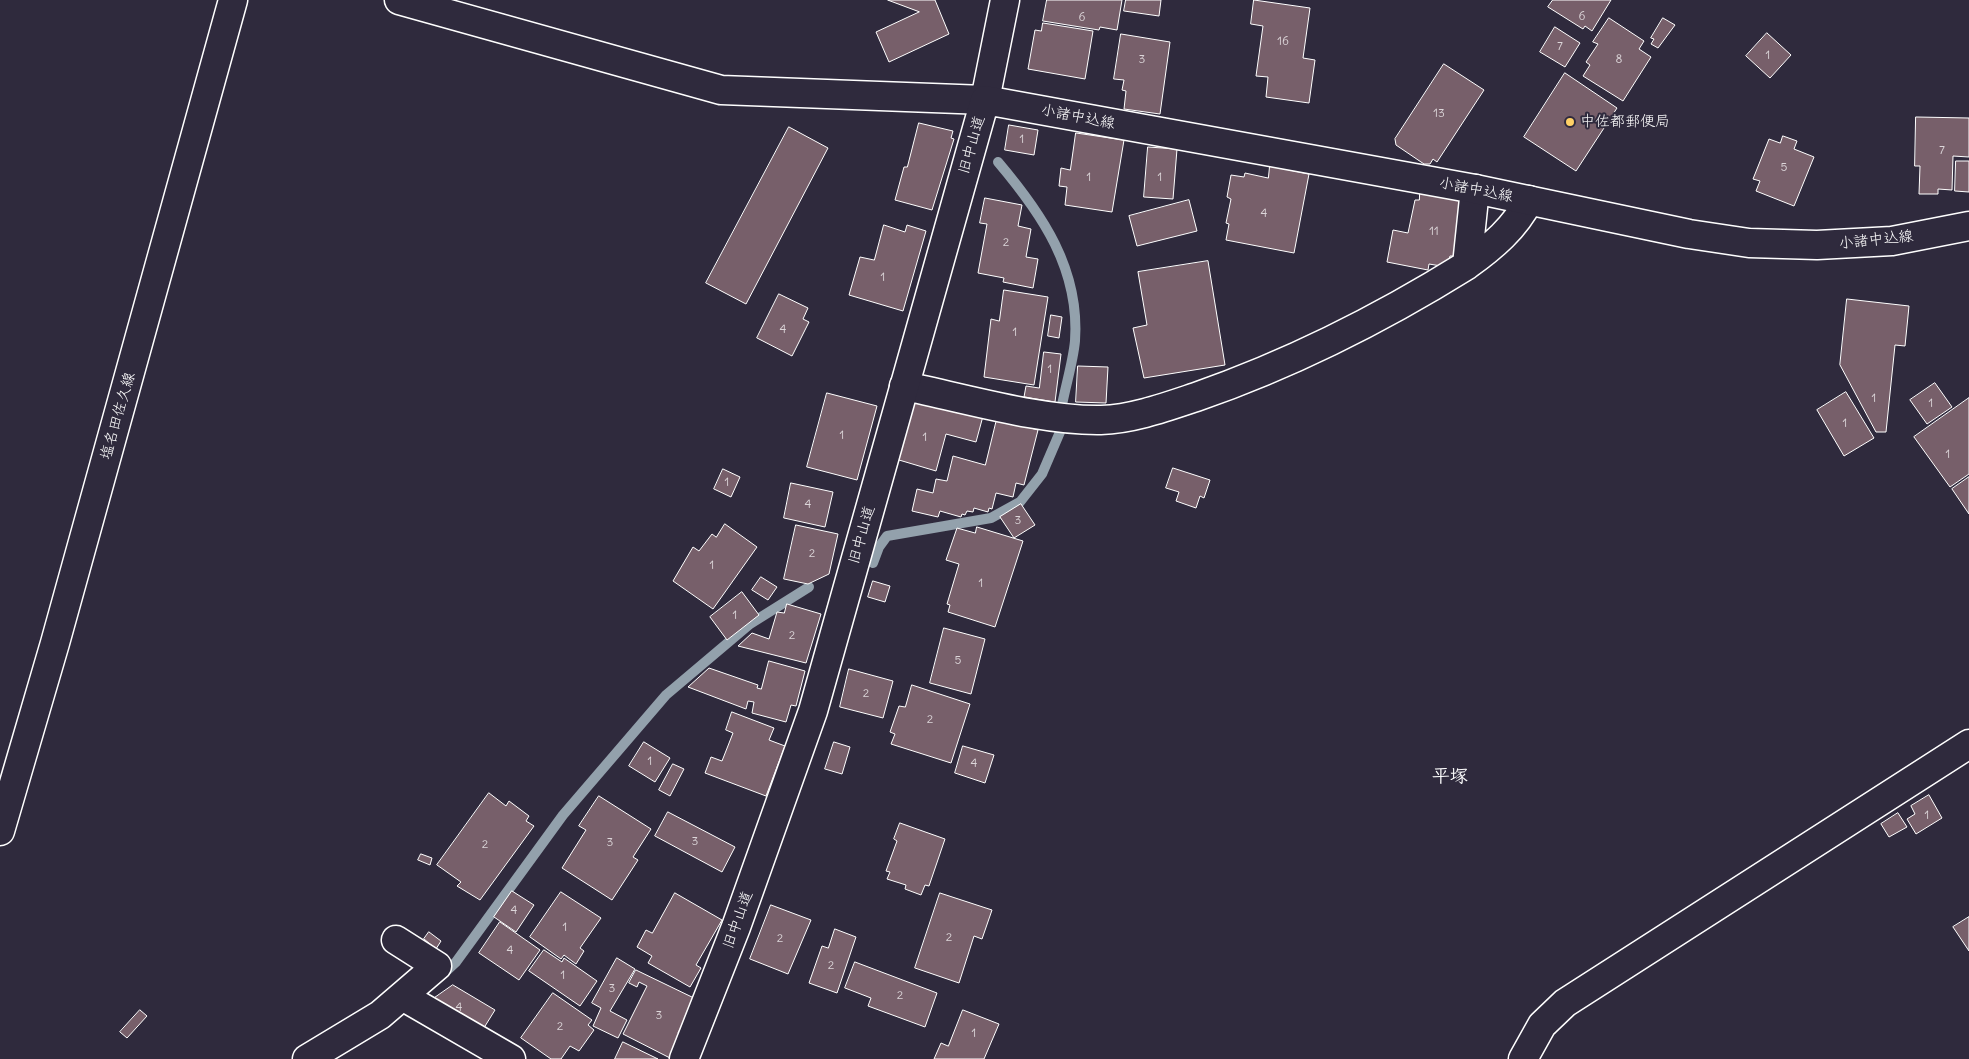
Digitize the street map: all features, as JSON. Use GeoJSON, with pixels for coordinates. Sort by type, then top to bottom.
{"type":"FeatureCollection","features":[{"type":"Feature","properties":{"kind":"main road","name":"塩名田佐久線"},"geometry":{"type":"LineString","coordinates":[[0,831],[57,634],[233,0]]}},
{"type":"Feature","properties":{"kind":"main road","name":"小諸中込線"},"geometry":{"type":"LineString","coordinates":[[399,0],[721,90],[985,100],[1475,189],[1689,234],[1749,243],[1817,246],[1892,241],[1969,226]]}},
{"type":"Feature","properties":{"kind":"main road","name":"旧中山道"},"geometry":{"type":"LineString","coordinates":[[684,1059],[736,927],[813,711],[985,100],[1005,0]]}},
{"type":"Feature","properties":{"kind":"main road"},"geometry":{"type":"LineString","coordinates":[[1467,265],[1475,189]]}},
{"type":"Feature","properties":{"kind":"main road"},"geometry":{"type":"LineString","coordinates":[[904,386],[1062,418],[1103,420],[1157,410],[1283,364],[1426,291],[1467,265],[1500,239],[1520,219],[1529,200]]}},
{"type":"Feature","properties":{"kind":"main road"},"geometry":{"type":"LineString","coordinates":[[1524,1059],[1542,1025],[1564,1003],[1969,744]]}},
{"type":"Feature","properties":{"kind":"main road"},"geometry":{"type":"LineString","coordinates":[[307,1059],[380,1015],[404,997],[437,966],[396,940]]}},
{"type":"Feature","properties":{"kind":"main road"},"geometry":{"type":"LineString","coordinates":[[404,997],[511,1059]]}},
{"type":"Feature","properties":{"kind":"building"},"geometry":{"type":"Polygon","coordinates":[[[888,0],[935,0],[949,34],[889,62],[876,32],[919,12],[888,0]]]}},
{"type":"Feature","properties":{"kind":"building"},"geometry":{"type":"Polygon","coordinates":[[[1047,0],[1122,0],[1117,30],[1100,27],[1099,30],[1043,21],[1047,0]]]}},
{"type":"Feature","properties":{"kind":"building"},"geometry":{"type":"Polygon","coordinates":[[[1126,0],[1161,0],[1159,16],[1124,11],[1126,0]]]}},
{"type":"Feature","properties":{"kind":"building"},"geometry":{"type":"Polygon","coordinates":[[[1254,0],[1310,8],[1303,58],[1315,60],[1309,103],[1266,97],[1268,77],[1256,76],[1263,26],[1251,24],[1254,0]]]}},
{"type":"Feature","properties":{"kind":"building"},"geometry":{"type":"Polygon","coordinates":[[[1553,0],[1611,0],[1592,31],[1585,26],[1583,29],[1548,7],[1553,0]]]}},
{"type":"Feature","properties":{"kind":"building"},"geometry":{"type":"Polygon","coordinates":[[[1609,18],[1644,41],[1639,49],[1651,57],[1623,101],[1583,76],[1590,65],[1586,62],[1598,44],[1593,42],[1609,18]]]}},
{"type":"Feature","properties":{"kind":"building"},"geometry":{"type":"Polygon","coordinates":[[[1663,18],[1675,25],[1658,48],[1651,44],[1654,39],[1651,38],[1663,18]]]}},
{"type":"Feature","properties":{"kind":"building"},"geometry":{"type":"Polygon","coordinates":[[[1043,23],[1093,31],[1085,79],[1028,69],[1035,30],[1041,31],[1043,23]]]}},
{"type":"Feature","properties":{"kind":"building"},"geometry":{"type":"Polygon","coordinates":[[[1555,27],[1580,43],[1565,67],[1540,52],[1555,27]]]}},
{"type":"Feature","properties":{"kind":"building"},"geometry":{"type":"Polygon","coordinates":[[[1767,33],[1791,55],[1770,78],[1746,56],[1767,33]]]}},
{"type":"Feature","properties":{"kind":"building"},"geometry":{"type":"Polygon","coordinates":[[[1121,34],[1170,42],[1160,114],[1124,109],[1126,91],[1122,90],[1124,80],[1114,79],[1121,34]]]}},
{"type":"Feature","properties":{"kind":"building"},"geometry":{"type":"Polygon","coordinates":[[[1444,64],[1484,90],[1437,162],[1433,159],[1430,164],[1424,164],[1396,145],[1395,139],[1444,64]]]}},
{"type":"Feature","properties":{"kind":"building","name":"中佐都郵便局"},"geometry":{"type":"Polygon","coordinates":[[[1565,73],[1617,108],[1576,171],[1524,137],[1565,73]]]}},
{"type":"Feature","properties":{"kind":"building"},"geometry":{"type":"Polygon","coordinates":[[[1916,117],[1969,118],[1969,157],[1953,156],[1952,190],[1938,189],[1938,194],[1919,194],[1920,166],[1915,166],[1916,117]]]}},
{"type":"Feature","properties":{"kind":"building"},"geometry":{"type":"Polygon","coordinates":[[[919,123],[953,131],[951,138],[954,139],[932,210],[895,200],[904,167],[907,167],[919,123]]]}},
{"type":"Feature","properties":{"kind":"building"},"geometry":{"type":"Polygon","coordinates":[[[1009,125],[1038,130],[1034,155],[1005,150],[1009,125]]]}},
{"type":"Feature","properties":{"kind":"building"},"geometry":{"type":"Polygon","coordinates":[[[789,127],[828,148],[746,304],[706,283],[789,127]]]}},
{"type":"Feature","properties":{"kind":"building"},"geometry":{"type":"Polygon","coordinates":[[[1076,133],[1124,140],[1112,212],[1065,205],[1067,187],[1059,186],[1061,168],[1070,170],[1076,133]]]}},
{"type":"Feature","properties":{"kind":"building"},"geometry":{"type":"Polygon","coordinates":[[[1783,136],[1797,141],[1794,149],[1814,157],[1794,206],[1756,191],[1760,181],[1753,179],[1769,139],[1780,143],[1783,136]]]}},
{"type":"Feature","properties":{"kind":"building"},"geometry":{"type":"Polygon","coordinates":[[[1148,147],[1177,149],[1173,199],[1144,197],[1148,147]]]}},
{"type":"Feature","properties":{"kind":"building"},"geometry":{"type":"Polygon","coordinates":[[[1956,161],[1969,161],[1969,192],[1955,191],[1956,161]]]}},
{"type":"Feature","properties":{"kind":"building"},"geometry":{"type":"Polygon","coordinates":[[[1270,166],[1309,174],[1294,253],[1226,240],[1229,224],[1226,223],[1231,199],[1227,197],[1231,175],[1244,177],[1245,173],[1268,178],[1270,166]]]}},
{"type":"Feature","properties":{"kind":"building"},"geometry":{"type":"Polygon","coordinates":[[[1420,193],[1465,201],[1455,256],[1450,256],[1447,267],[1429,264],[1428,270],[1387,262],[1393,230],[1408,233],[1415,200],[1419,200],[1420,193]]]}},
{"type":"Feature","properties":{"kind":"building"},"geometry":{"type":"Polygon","coordinates":[[[985,198],[1022,205],[1018,226],[1031,229],[1026,257],[1038,259],[1033,288],[1003,282],[1004,278],[978,273],[987,224],[980,223],[985,198]]]}},
{"type":"Feature","properties":{"kind":"building"},"geometry":{"type":"Polygon","coordinates":[[[1189,200],[1197,231],[1137,246],[1129,216],[1189,200]]]}},
{"type":"Feature","properties":{"kind":"building"},"geometry":{"type":"Polygon","coordinates":[[[884,225],[905,232],[907,225],[926,231],[903,311],[849,295],[860,257],[874,260],[884,225]]]}},
{"type":"Feature","properties":{"kind":"building"},"geometry":{"type":"Polygon","coordinates":[[[1208,261],[1225,365],[1144,378],[1133,328],[1147,325],[1138,272],[1208,261]]]}},
{"type":"Feature","properties":{"kind":"building"},"geometry":{"type":"Polygon","coordinates":[[[1004,290],[1048,297],[1034,385],[984,377],[991,319],[999,321],[1004,290]]]}},
{"type":"Feature","properties":{"kind":"building"},"geometry":{"type":"Polygon","coordinates":[[[779,294],[808,308],[803,319],[809,322],[792,356],[757,338],[779,294]]]}},
{"type":"Feature","properties":{"kind":"building"},"geometry":{"type":"Polygon","coordinates":[[[1847,299],[1909,306],[1905,346],[1895,345],[1886,432],[1876,432],[1840,365],[1847,299]]]}},
{"type":"Feature","properties":{"kind":"building"},"geometry":{"type":"Polygon","coordinates":[[[1051,315],[1062,317],[1059,338],[1048,336],[1051,315]]]}},
{"type":"Feature","properties":{"kind":"building"},"geometry":{"type":"Polygon","coordinates":[[[1044,352],[1061,354],[1055,402],[1024,397],[1026,386],[1039,388],[1044,352]]]}},
{"type":"Feature","properties":{"kind":"building"},"geometry":{"type":"Polygon","coordinates":[[[1078,366],[1108,367],[1106,403],[1076,402],[1078,366]]]}},
{"type":"Feature","properties":{"kind":"building"},"geometry":{"type":"Polygon","coordinates":[[[1935,383],[1952,407],[1927,424],[1910,400],[1935,383]]]}},
{"type":"Feature","properties":{"kind":"building"},"geometry":{"type":"Polygon","coordinates":[[[1846,392],[1874,438],[1844,456],[1817,410],[1846,392]]]}},
{"type":"Feature","properties":{"kind":"building"},"geometry":{"type":"Polygon","coordinates":[[[827,393],[877,406],[857,480],[807,467],[827,393]]]}},
{"type":"Feature","properties":{"kind":"building"},"geometry":{"type":"Polygon","coordinates":[[[1969,398],[1969,474],[1950,487],[1914,437],[1969,398]]]}},
{"type":"Feature","properties":{"kind":"building"},"geometry":{"type":"Polygon","coordinates":[[[914,401],[983,416],[976,442],[946,434],[936,471],[899,460],[914,401]]]}},
{"type":"Feature","properties":{"kind":"building"},"geometry":{"type":"Polygon","coordinates":[[[997,419],[1038,430],[1024,485],[1016,483],[1013,497],[996,493],[992,509],[989,508],[988,512],[974,508],[973,512],[967,511],[961,517],[940,511],[938,517],[912,511],[917,489],[933,493],[936,479],[947,481],[953,456],[985,465],[997,419]]]}},
{"type":"Feature","properties":{"kind":"building"},"geometry":{"type":"Polygon","coordinates":[[[1173,468],[1210,480],[1204,498],[1200,496],[1196,508],[1176,501],[1179,492],[1166,488],[1173,468]]]}},
{"type":"Feature","properties":{"kind":"building"},"geometry":{"type":"Polygon","coordinates":[[[723,469],[740,477],[731,497],[714,489],[723,469]]]}},
{"type":"Feature","properties":{"kind":"building"},"geometry":{"type":"Polygon","coordinates":[[[1969,477],[1969,514],[1952,489],[1969,477]]]}},
{"type":"Feature","properties":{"kind":"building"},"geometry":{"type":"Polygon","coordinates":[[[791,483],[833,492],[825,527],[784,518],[791,483]]]}},
{"type":"Feature","properties":{"kind":"building"},"geometry":{"type":"Polygon","coordinates":[[[1021,504],[1035,525],[1014,538],[1000,517],[1021,504]]]}},
{"type":"Feature","properties":{"kind":"building"},"geometry":{"type":"Polygon","coordinates":[[[725,524],[757,547],[713,609],[673,581],[693,547],[699,551],[712,534],[716,537],[725,524]]]}},
{"type":"Feature","properties":{"kind":"building"},"geometry":{"type":"Polygon","coordinates":[[[796,525],[838,534],[829,574],[808,584],[784,579],[796,525]]]}},
{"type":"Feature","properties":{"kind":"building"},"geometry":{"type":"Polygon","coordinates":[[[977,527],[1023,541],[995,627],[948,612],[950,605],[947,604],[959,564],[946,560],[957,528],[975,533],[977,527]]]}},
{"type":"Feature","properties":{"kind":"building"},"geometry":{"type":"Polygon","coordinates":[[[761,577],[777,587],[768,600],[752,590],[761,577]]]}},
{"type":"Feature","properties":{"kind":"building"},"geometry":{"type":"Polygon","coordinates":[[[873,581],[890,586],[885,602],[868,597],[873,581]]]}},
{"type":"Feature","properties":{"kind":"building"},"geometry":{"type":"Polygon","coordinates":[[[742,592],[759,615],[727,640],[710,617],[742,592]]]}},
{"type":"Feature","properties":{"kind":"building"},"geometry":{"type":"Polygon","coordinates":[[[787,604],[821,614],[806,663],[738,646],[752,633],[769,639],[777,612],[784,613],[787,604]]]}},
{"type":"Feature","properties":{"kind":"building"},"geometry":{"type":"Polygon","coordinates":[[[944,628],[985,639],[971,694],[930,683],[944,628]]]}},
{"type":"Feature","properties":{"kind":"building"},"geometry":{"type":"Polygon","coordinates":[[[769,661],[805,671],[796,706],[791,705],[786,722],[752,713],[754,702],[748,701],[746,709],[688,687],[709,668],[758,685],[757,688],[761,689],[769,661]]]}},
{"type":"Feature","properties":{"kind":"building"},"geometry":{"type":"Polygon","coordinates":[[[849,669],[893,681],[883,718],[840,707],[849,669]]]}},
{"type":"Feature","properties":{"kind":"building"},"geometry":{"type":"Polygon","coordinates":[[[912,685],[970,704],[951,763],[891,744],[895,734],[890,732],[899,706],[905,707],[912,685]]]}},
{"type":"Feature","properties":{"kind":"building"},"geometry":{"type":"Polygon","coordinates":[[[732,712],[774,728],[769,740],[785,746],[766,796],[705,773],[711,757],[722,761],[733,733],[726,730],[732,712]]]}},
{"type":"Feature","properties":{"kind":"building"},"geometry":{"type":"Polygon","coordinates":[[[644,742],[670,758],[655,782],[629,766],[644,742]]]}},
{"type":"Feature","properties":{"kind":"building"},"geometry":{"type":"Polygon","coordinates":[[[834,742],[850,747],[842,774],[825,769],[834,742]]]}},
{"type":"Feature","properties":{"kind":"building"},"geometry":{"type":"Polygon","coordinates":[[[963,746],[994,755],[985,783],[955,773],[963,746]]]}},
{"type":"Feature","properties":{"kind":"building"},"geometry":{"type":"Polygon","coordinates":[[[673,764],[684,769],[670,796],[659,790],[673,764]]]}},
{"type":"Feature","properties":{"kind":"building"},"geometry":{"type":"Polygon","coordinates":[[[489,793],[506,806],[509,801],[529,816],[526,821],[534,826],[480,900],[457,886],[461,882],[437,865],[489,793]]]}},
{"type":"Feature","properties":{"kind":"building"},"geometry":{"type":"Polygon","coordinates":[[[1929,795],[1942,818],[1916,834],[1907,819],[1915,814],[1911,806],[1929,795]]]}},
{"type":"Feature","properties":{"kind":"building"},"geometry":{"type":"Polygon","coordinates":[[[599,796],[651,829],[633,857],[638,860],[612,900],[562,868],[586,830],[579,826],[599,796]]]}},
{"type":"Feature","properties":{"kind":"building"},"geometry":{"type":"Polygon","coordinates":[[[668,812],[735,847],[722,872],[655,836],[668,812]]]}},
{"type":"Feature","properties":{"kind":"building"},"geometry":{"type":"Polygon","coordinates":[[[1898,813],[1907,827],[1889,837],[1881,824],[1898,813]]]}},
{"type":"Feature","properties":{"kind":"building"},"geometry":{"type":"Polygon","coordinates":[[[900,823],[945,839],[929,886],[925,885],[921,895],[905,889],[906,885],[887,879],[890,872],[886,871],[897,841],[894,839],[900,823]]]}},
{"type":"Feature","properties":{"kind":"building"},"geometry":{"type":"Polygon","coordinates":[[[421,854],[432,858],[430,865],[418,860],[421,854]]]}},
{"type":"Feature","properties":{"kind":"building"},"geometry":{"type":"Polygon","coordinates":[[[512,891],[534,905],[516,932],[494,917],[512,891]]]}},
{"type":"Feature","properties":{"kind":"building"},"geometry":{"type":"Polygon","coordinates":[[[561,892],[601,918],[580,948],[584,951],[576,964],[564,955],[561,959],[530,937],[561,892]]]}},
{"type":"Feature","properties":{"kind":"building"},"geometry":{"type":"Polygon","coordinates":[[[675,893],[722,920],[696,965],[701,968],[690,987],[648,963],[652,956],[637,947],[646,930],[652,933],[675,893]]]}},
{"type":"Feature","properties":{"kind":"building"},"geometry":{"type":"Polygon","coordinates":[[[940,893],[992,910],[982,939],[974,936],[959,983],[915,968],[940,893]]]}},
{"type":"Feature","properties":{"kind":"building"},"geometry":{"type":"Polygon","coordinates":[[[771,905],[811,920],[788,974],[750,959],[771,905]]]}},
{"type":"Feature","properties":{"kind":"building"},"geometry":{"type":"Polygon","coordinates":[[[1969,917],[1969,951],[1953,927],[1969,917]]]}},
{"type":"Feature","properties":{"kind":"building"},"geometry":{"type":"Polygon","coordinates":[[[500,922],[540,950],[519,980],[479,953],[500,922]]]}},
{"type":"Feature","properties":{"kind":"building"},"geometry":{"type":"Polygon","coordinates":[[[835,929],[856,937],[837,993],[809,983],[822,946],[828,948],[835,929]]]}},
{"type":"Feature","properties":{"kind":"building"},"geometry":{"type":"Polygon","coordinates":[[[429,932],[441,941],[436,949],[424,939],[429,932]]]}},
{"type":"Feature","properties":{"kind":"building"},"geometry":{"type":"Polygon","coordinates":[[[544,950],[562,962],[564,958],[597,981],[580,1006],[529,971],[544,950]]]}},
{"type":"Feature","properties":{"kind":"building"},"geometry":{"type":"Polygon","coordinates":[[[617,958],[635,969],[610,1011],[627,1020],[618,1038],[593,1026],[601,1008],[592,1003],[617,958]]]}},
{"type":"Feature","properties":{"kind":"building"},"geometry":{"type":"Polygon","coordinates":[[[855,962],[937,993],[925,1027],[868,1006],[871,998],[845,988],[855,962]]]}},
{"type":"Feature","properties":{"kind":"building"},"geometry":{"type":"Polygon","coordinates":[[[636,970],[696,999],[678,1033],[682,1035],[670,1058],[623,1034],[647,986],[639,982],[637,987],[629,983],[636,970]]]}},
{"type":"Feature","properties":{"kind":"building"},"geometry":{"type":"Polygon","coordinates":[[[453,985],[495,1010],[482,1031],[423,1006],[453,985]]]}},
{"type":"Feature","properties":{"kind":"building"},"geometry":{"type":"Polygon","coordinates":[[[553,993],[592,1020],[588,1025],[594,1030],[579,1051],[570,1046],[561,1059],[551,1059],[521,1038],[553,993]]]}},
{"type":"Feature","properties":{"kind":"building"},"geometry":{"type":"Polygon","coordinates":[[[140,1010],[147,1016],[127,1038],[120,1032],[140,1010]]]}},
{"type":"Feature","properties":{"kind":"building"},"geometry":{"type":"Polygon","coordinates":[[[963,1010],[999,1024],[984,1059],[934,1059],[941,1043],[948,1046],[963,1010]]]}},
{"type":"Feature","properties":{"kind":"building"},"geometry":{"type":"Polygon","coordinates":[[[623,1042],[658,1059],[615,1059],[623,1042]]]}},
{"type":"Feature","properties":{"kind":"waterway"},"geometry":{"type":"LineString","coordinates":[[998,162],[1029,202],[1055,244],[1071,290],[1075,315],[1075,341],[1062,405]]}},
{"type":"Feature","properties":{"kind":"waterway"},"geometry":{"type":"LineString","coordinates":[[873,563],[879,547],[887,536],[991,518],[1020,502],[1042,474],[1060,432]]}},
{"type":"Feature","properties":{"kind":"waterway"},"geometry":{"type":"LineString","coordinates":[[442,975],[456,962],[563,815],[666,695],[750,624],[809,587]]}},
{"type":"Feature","properties":{"kind":"place","name":"中佐都郵便局"},"geometry":{"type":"Point","coordinates":[1570,122]}},
{"type":"Feature","properties":{"kind":"district","name":"平塚"},"geometry":{"type":"Point","coordinates":[1450,777]}}]}
